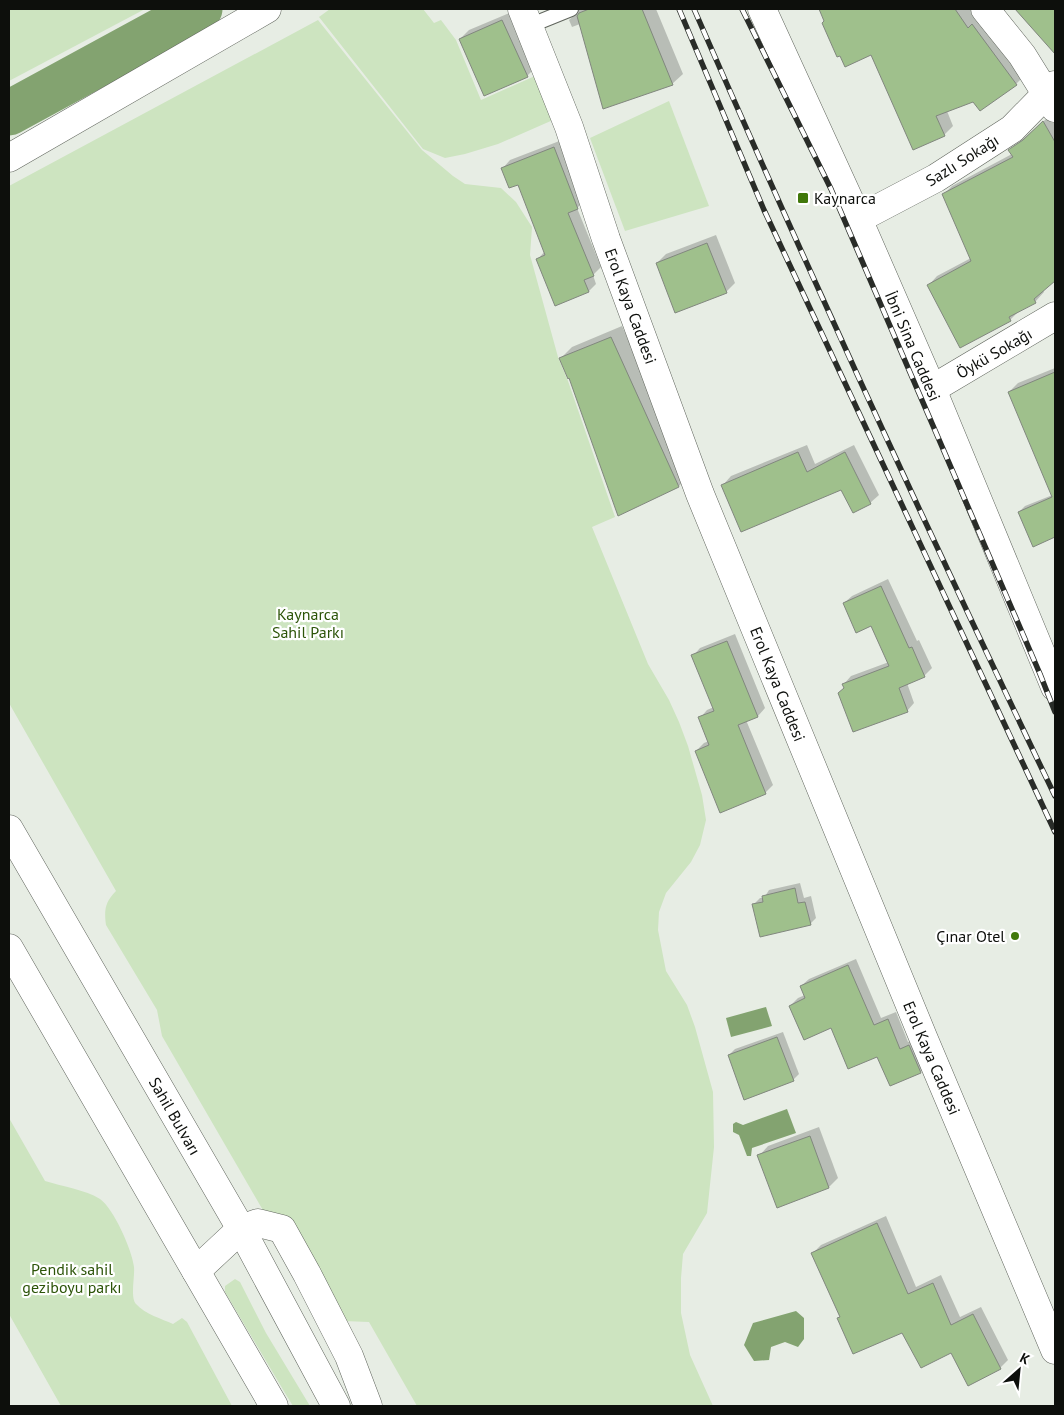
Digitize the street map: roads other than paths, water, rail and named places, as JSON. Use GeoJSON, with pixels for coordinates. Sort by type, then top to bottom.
{"type":"FeatureCollection","features":[{"type":"Feature","properties":{"kind":"main road"},"geometry":{"type":"LineString","coordinates":[[9,158],[267,9]]}},
{"type":"Feature","properties":{"kind":"main road","name":"İbni Sina Caddesi"},"geometry":{"type":"LineString","coordinates":[[762,9],[932,389],[1055,687]]}},
{"type":"Feature","properties":{"kind":"main road"},"geometry":{"type":"LineString","coordinates":[[985,9],[1052,96]]}},
{"type":"Feature","properties":{"kind":"main road","name":"Erol Kaya Caddesi"},"geometry":{"type":"LineString","coordinates":[[526,17],[569,127],[606,239],[700,494],[916,1019],[1055,1350]]}},
{"type":"Feature","properties":{"kind":"main road","name":"Sazlı Sokağı"},"geometry":{"type":"LineString","coordinates":[[858,220],[936,178],[1012,129],[1052,96]]}},
{"type":"Feature","properties":{"kind":"main road","name":"Öykü Sokağı"},"geometry":{"type":"LineString","coordinates":[[932,389],[1053,324]]}},
{"type":"Feature","properties":{"kind":"main road","name":"Sahil Bulvarı"},"geometry":{"type":"LineString","coordinates":[[9,829],[240,1229],[336,1406]]}},
{"type":"Feature","properties":{"kind":"main road"},"geometry":{"type":"LineString","coordinates":[[9,948],[274,1406]]}},
{"type":"Feature","properties":{"kind":"main road"},"geometry":{"type":"LineString","coordinates":[[196,1271],[240,1229],[258,1223],[282,1229],[349,1356],[368,1406]]}},
{"type":"Feature","properties":{"kind":"lane"},"geometry":{"type":"LineString","coordinates":[[526,17],[571,9]]}},
{"type":"Feature","properties":{"kind":"waterway"},"geometry":{"type":"LineString","coordinates":[[9,113],[200,9]]}},
{"type":"Feature","properties":{"kind":"railway"},"geometry":{"type":"LineString","coordinates":[[679,9],[764,210],[1055,832]]}},
{"type":"Feature","properties":{"kind":"railway"},"geometry":{"type":"LineString","coordinates":[[694,9],[781,207],[871,404],[1055,796]]}},
{"type":"Feature","properties":{"kind":"railway"},"geometry":{"type":"LineString","coordinates":[[742,9],[831,189],[1055,712]]}},
{"type":"Feature","properties":{"kind":"place","name":"Kaynarca"},"geometry":{"type":"Point","coordinates":[803,198]}},
{"type":"Feature","properties":{"kind":"place","name":"Çınar Otel"},"geometry":{"type":"Point","coordinates":[1015,936]}},
{"type":"Feature","properties":{"kind":"park label","name":"Kaynarca Sahil Parkı"},"geometry":{"type":"Point","coordinates":[308,623]}},
{"type":"Feature","properties":{"kind":"park label","name":"Pendik sahil geziboyu parkı"},"geometry":{"type":"Point","coordinates":[72,1278]}}]}
